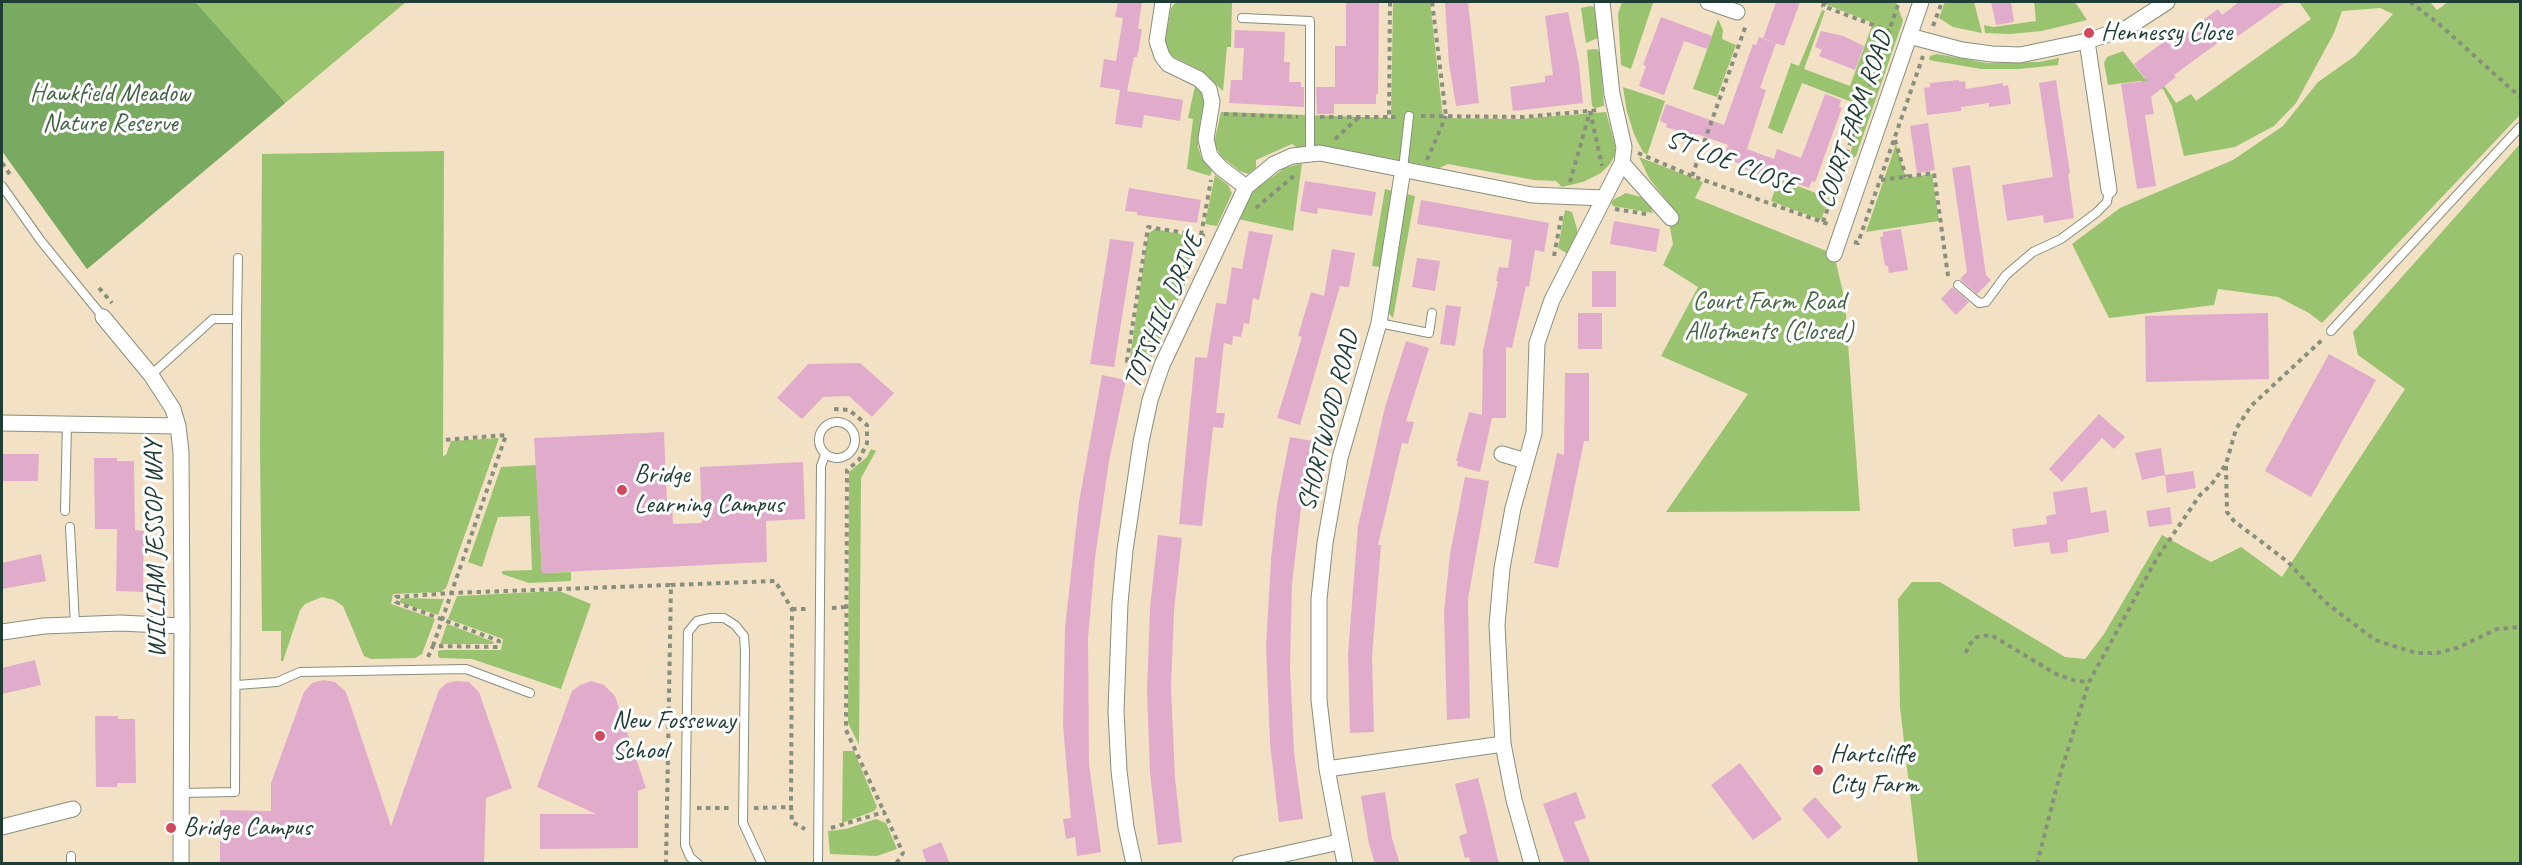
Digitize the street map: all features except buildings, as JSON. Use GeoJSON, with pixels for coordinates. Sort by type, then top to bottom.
{"type":"FeatureCollection","features":[{"type":"Feature","properties":{"kind":"street"},"geometry":{"type":"LineString","coordinates":[[1163,2],[1157,41],[1161,56],[1168,64],[1199,79],[1209,90],[1212,102],[1206,139],[1210,156],[1246,187]]}},
{"type":"Feature","properties":{"kind":"street"},"geometry":{"type":"LineString","coordinates":[[1532,864],[1514,800],[1503,744],[1497,625],[1502,568],[1513,508],[1534,433],[1537,344],[1548,311],[1622,163],[1624,147],[1614,108],[1602,2]]}},
{"type":"Feature","properties":{"kind":"street"},"geometry":{"type":"LineString","coordinates":[[1708,2],[1742,18]]}},
{"type":"Feature","properties":{"kind":"street","name":"COURT FARM ROAD"},"geometry":{"type":"LineString","coordinates":[[1834,254],[1921,2]]}},
{"type":"Feature","properties":{"kind":"street"},"geometry":{"type":"LineString","coordinates":[[1909,36],[1962,50],[2020,55],[2087,41],[2127,28],[2167,2]]}},
{"type":"Feature","properties":{"kind":"street"},"geometry":{"type":"LineString","coordinates":[[2087,41],[2109,190]]}},
{"type":"Feature","properties":{"kind":"street","name":"TOTSHILL DRIVE"},"geometry":{"type":"LineString","coordinates":[[1134,864],[1126,827],[1116,711],[1120,603],[1129,518],[1141,442],[1150,400],[1161,368],[1246,187],[1274,164],[1292,156],[1315,153],[1532,195],[1603,198]]}},
{"type":"Feature","properties":{"kind":"street","name":"ST LOE CLOSE"},"geometry":{"type":"LineString","coordinates":[[1622,163],[1671,218]]}},
{"type":"Feature","properties":{"kind":"street","name":"SHORTWOOD ROAD"},"geometry":{"type":"LineString","coordinates":[[1345,864],[1327,769],[1319,700],[1319,599],[1324,543],[1340,458],[1379,323],[1403,169]]}},
{"type":"Feature","properties":{"kind":"street","name":"WILLIAM JESSOP WAY"},"geometry":{"type":"LineString","coordinates":[[103,317],[151,375],[173,409],[178,426],[181,452],[181,864]]}},
{"type":"Feature","properties":{"kind":"street"},"geometry":{"type":"LineString","coordinates":[[2,423],[178,426]]}},
{"type":"Feature","properties":{"kind":"street"},"geometry":{"type":"LineString","coordinates":[[1502,454],[1526,461]]}},
{"type":"Feature","properties":{"kind":"street"},"geometry":{"type":"LineString","coordinates":[[2,632],[75,624],[134,623],[182,626]]}},
{"type":"Feature","properties":{"kind":"street"},"geometry":{"type":"LineString","coordinates":[[1327,769],[1503,744]]}},
{"type":"Feature","properties":{"kind":"street"},"geometry":{"type":"LineString","coordinates":[[2,827],[73,809]]}},
{"type":"Feature","properties":{"kind":"street"},"geometry":{"type":"LineString","coordinates":[[1240,864],[1339,842]]}},
{"type":"Feature","properties":{"kind":"lane"},"geometry":{"type":"LineString","coordinates":[[1242,18],[1310,21],[1315,153]]}},
{"type":"Feature","properties":{"kind":"lane"},"geometry":{"type":"LineString","coordinates":[[1403,169],[1409,116]]}},
{"type":"Feature","properties":{"kind":"lane"},"geometry":{"type":"LineString","coordinates":[[2331,331],[2520,127]]}},
{"type":"Feature","properties":{"kind":"lane","name":"WILLIAM JESSOP WAY"},"geometry":{"type":"LineString","coordinates":[[2,186],[41,241],[103,317]]}},
{"type":"Feature","properties":{"kind":"lane"},"geometry":{"type":"LineString","coordinates":[[1958,285],[1979,303],[1986,302],[2006,275],[2033,252],[2061,239],[2096,213],[2107,201],[2109,190]]}},
{"type":"Feature","properties":{"kind":"lane"},"geometry":{"type":"LineString","coordinates":[[181,793],[236,792],[238,258]]}},
{"type":"Feature","properties":{"kind":"lane"},"geometry":{"type":"LineString","coordinates":[[1379,323],[1429,333],[1432,313]]}},
{"type":"Feature","properties":{"kind":"lane"},"geometry":{"type":"LineString","coordinates":[[151,375],[213,319],[237,319]]}},
{"type":"Feature","properties":{"kind":"lane"},"geometry":{"type":"LineString","coordinates":[[834,422],[849,425],[856,438],[852,452],[839,459],[825,455],[818,443],[822,429],[834,422]]}},
{"type":"Feature","properties":{"kind":"lane"},"geometry":{"type":"LineString","coordinates":[[65,511],[67,424]]}},
{"type":"Feature","properties":{"kind":"lane"},"geometry":{"type":"LineString","coordinates":[[818,864],[821,466],[825,455]]}},
{"type":"Feature","properties":{"kind":"lane"},"geometry":{"type":"LineString","coordinates":[[70,527],[75,624]]}},
{"type":"Feature","properties":{"kind":"lane"},"geometry":{"type":"LineString","coordinates":[[698,864],[690,858],[686,845],[688,632],[697,621],[724,618],[744,636],[746,651],[743,823],[762,864]]}},
{"type":"Feature","properties":{"kind":"lane"},"geometry":{"type":"LineString","coordinates":[[237,685],[277,682],[300,672],[466,669],[530,693]]}},
{"type":"Feature","properties":{"kind":"path"},"geometry":{"type":"LineString","coordinates":[[1390,2],[1389,117],[1524,117],[1614,108]]}},
{"type":"Feature","properties":{"kind":"path"},"geometry":{"type":"LineString","coordinates":[[1421,172],[1446,116],[1432,2]]}},
{"type":"Feature","properties":{"kind":"path"},"geometry":{"type":"LineString","coordinates":[[1825,2],[1823,6],[1889,31],[1899,2]]}},
{"type":"Feature","properties":{"kind":"path"},"geometry":{"type":"LineString","coordinates":[[2410,2],[2439,24],[2520,97]]}},
{"type":"Feature","properties":{"kind":"path"},"geometry":{"type":"LineString","coordinates":[[1692,176],[1742,18]]}},
{"type":"Feature","properties":{"kind":"path","name":"ST LOE CLOSE"},"geometry":{"type":"LineString","coordinates":[[1624,147],[1692,176],[1822,222],[1889,31]]}},
{"type":"Feature","properties":{"kind":"path"},"geometry":{"type":"LineString","coordinates":[[1554,267],[1567,195],[1590,111]]}},
{"type":"Feature","properties":{"kind":"path"},"geometry":{"type":"LineString","coordinates":[[1590,111],[1603,198],[1671,218]]}},
{"type":"Feature","properties":{"kind":"path"},"geometry":{"type":"LineString","coordinates":[[1248,214],[1315,153],[1359,117]]}},
{"type":"Feature","properties":{"kind":"path"},"geometry":{"type":"LineString","coordinates":[[1894,140],[1906,177]]}},
{"type":"Feature","properties":{"kind":"path"},"geometry":{"type":"LineString","coordinates":[[2,163],[15,183]]}},
{"type":"Feature","properties":{"kind":"path"},"geometry":{"type":"LineString","coordinates":[[1201,235],[1212,177],[1218,165]]}},
{"type":"Feature","properties":{"kind":"path"},"geometry":{"type":"LineString","coordinates":[[1881,180],[1934,173],[1949,280],[1958,285]]}},
{"type":"Feature","properties":{"kind":"path"},"geometry":{"type":"LineString","coordinates":[[1161,368],[1127,361],[1148,227],[1221,238]]}},
{"type":"Feature","properties":{"kind":"path"},"geometry":{"type":"LineString","coordinates":[[94,283],[117,309]]}},
{"type":"Feature","properties":{"kind":"path"},"geometry":{"type":"LineString","coordinates":[[2331,331],[2251,406],[2236,429],[2226,464],[2227,512],[2234,521],[2288,562],[2325,602],[2376,640],[2416,652],[2437,654],[2457,648],[2497,629],[2520,627]]}},
{"type":"Feature","properties":{"kind":"path"},"geometry":{"type":"LineString","coordinates":[[834,409],[849,410],[867,425],[867,443],[859,460],[847,470],[846,730],[903,854],[896,864]]}},
{"type":"Feature","properties":{"kind":"path"},"geometry":{"type":"LineString","coordinates":[[423,670],[506,435],[444,440]]}},
{"type":"Feature","properties":{"kind":"path"},"geometry":{"type":"LineString","coordinates":[[2037,864],[2059,778],[2089,682],[2157,558],[2200,495],[2211,485],[2226,464]]}},
{"type":"Feature","properties":{"kind":"path"},"geometry":{"type":"LineString","coordinates":[[433,646],[498,647],[499,641],[396,602],[396,597],[775,581],[792,609],[792,822],[806,830],[818,829],[841,826],[884,812]]}},
{"type":"Feature","properties":{"kind":"path"},"geometry":{"type":"LineString","coordinates":[[666,864],[670,585]]}},
{"type":"Feature","properties":{"kind":"path"},"geometry":{"type":"LineString","coordinates":[[1966,653],[1968,645],[1977,637],[1991,634],[2056,674],[2076,681],[2089,682]]}},
{"type":"Feature","properties":{"kind":"path"},"geometry":{"type":"LineString","coordinates":[[666,808],[791,807]]}},
{"type":"Feature","properties":{"kind":"green space","name":"Hawkfield Meadow Nature Reserve"},"geometry":{"type":"Polygon","coordinates":[[[2,2],[406,2],[87,269],[2,151],[2,2]]]}},
{"type":"Feature","properties":{"kind":"green space","name":"Hawkfield Meadow Nature Reserve"},"geometry":{"type":"Polygon","coordinates":[[[2,2],[195,2],[285,103],[87,269],[2,151],[2,2]]]}},
{"type":"Feature","properties":{"kind":"green space"},"geometry":{"type":"Polygon","coordinates":[[[1176,2],[1232,2],[1231,47],[1227,47],[1223,91],[1202,71],[1170,55],[1165,40],[1171,8],[1176,2]]]}},
{"type":"Feature","properties":{"kind":"green space"},"geometry":{"type":"Polygon","coordinates":[[[1393,2],[1430,2],[1443,118],[1519,119],[1606,112],[1615,145],[1615,155],[1610,164],[1601,173],[1583,182],[1562,187],[1556,181],[1534,180],[1448,164],[1439,168],[1324,146],[1299,149],[1292,144],[1256,160],[1256,168],[1248,174],[1240,171],[1221,156],[1214,143],[1221,112],[1391,118],[1393,2]]]}},
{"type":"Feature","properties":{"kind":"green space"},"geometry":{"type":"Polygon","coordinates":[[[1622,2],[1653,3],[1631,69],[1621,65],[1618,14],[1622,2]]]}},
{"type":"Feature","properties":{"kind":"green space"},"geometry":{"type":"Polygon","coordinates":[[[1820,2],[1896,2],[1903,21],[1856,156],[1847,163],[1865,107],[1802,83],[1782,134],[1768,128],[1791,63],[1799,66],[1822,10],[1825,11],[1804,69],[1850,86],[1873,23],[1820,2]]]}},
{"type":"Feature","properties":{"kind":"green space"},"geometry":{"type":"Polygon","coordinates":[[[1945,2],[1974,2],[1982,33],[1953,27],[1939,18],[1945,2]]]}},
{"type":"Feature","properties":{"kind":"green space"},"geometry":{"type":"Polygon","coordinates":[[[2034,2],[2075,2],[2087,20],[2042,31],[2010,34],[1985,33],[1984,25],[1993,27],[2036,21],[2034,2]]]}},
{"type":"Feature","properties":{"kind":"green space"},"geometry":{"type":"Polygon","coordinates":[[[2299,2],[2430,2],[2437,10],[2448,2],[2520,2],[2520,115],[2322,323],[2309,313],[2278,297],[2218,289],[2214,305],[2109,318],[2072,244],[2120,208],[2233,160],[2283,126],[2318,82],[2355,56],[2393,14],[2380,8],[2342,11],[2334,33],[2296,103],[2274,126],[2235,147],[2184,156],[2172,106],[2163,89],[2140,81],[2108,85],[2104,63],[2107,57],[2123,51],[2144,78],[2165,87],[2176,103],[2191,94],[2196,101],[2311,19],[2299,2]]]}},
{"type":"Feature","properties":{"kind":"green space"},"geometry":{"type":"Polygon","coordinates":[[[1594,7],[1598,38],[1586,43],[1581,8],[1594,7]]]}},
{"type":"Feature","properties":{"kind":"green space"},"geometry":{"type":"Polygon","coordinates":[[[1718,19],[1723,30],[1722,39],[1736,45],[1717,97],[1693,89],[1718,19]]]}},
{"type":"Feature","properties":{"kind":"green space"},"geometry":{"type":"Polygon","coordinates":[[[1595,49],[1600,54],[1604,106],[1595,108],[1592,106],[1587,50],[1595,49]]]}},
{"type":"Feature","properties":{"kind":"green space"},"geometry":{"type":"Polygon","coordinates":[[[1937,54],[1987,63],[2039,62],[2059,58],[2058,65],[2019,69],[1981,69],[1929,60],[1930,56],[1937,54]]]}},
{"type":"Feature","properties":{"kind":"green space"},"geometry":{"type":"Polygon","coordinates":[[[1195,86],[1202,92],[1205,104],[1198,146],[1201,157],[1212,171],[1210,176],[1187,169],[1193,119],[1188,118],[1195,86]]]}},
{"type":"Feature","properties":{"kind":"green space"},"geometry":{"type":"Polygon","coordinates":[[[1623,87],[1665,101],[1647,155],[1643,152],[1634,134],[1627,112],[1623,87]]]}},
{"type":"Feature","properties":{"kind":"green space"},"geometry":{"type":"Polygon","coordinates":[[[1896,144],[1906,178],[1932,174],[1939,221],[1866,232],[1896,144]]]}},
{"type":"Feature","properties":{"kind":"green space"},"geometry":{"type":"Polygon","coordinates":[[[2520,144],[2520,863],[1918,863],[1900,707],[1898,599],[1912,582],[1940,582],[2065,657],[2085,659],[2104,634],[2162,535],[2211,562],[2241,547],[2282,577],[2405,389],[2358,355],[2353,332],[2520,144]]]}},
{"type":"Feature","properties":{"kind":"green space"},"geometry":{"type":"Polygon","coordinates":[[[444,151],[443,456],[446,455],[451,441],[499,438],[446,588],[441,592],[393,594],[391,604],[435,619],[422,654],[415,658],[371,659],[364,656],[343,606],[334,600],[322,597],[305,604],[300,610],[283,661],[281,661],[281,631],[262,631],[260,446],[262,154],[444,151]]]}},
{"type":"Feature","properties":{"kind":"green space","name":"Court Farm Road Allotments (Closed)"},"geometry":{"type":"Polygon","coordinates":[[[1639,157],[1703,182],[1695,198],[1834,254],[1845,301],[1860,511],[1666,512],[1748,394],[1661,356],[1698,287],[1663,265],[1673,244],[1669,222],[1677,214],[1649,178],[1639,157]]]}},
{"type":"Feature","properties":{"kind":"green space"},"geometry":{"type":"Polygon","coordinates":[[[1302,163],[1293,231],[1238,219],[1255,189],[1285,168],[1302,163]]]}},
{"type":"Feature","properties":{"kind":"green space"},"geometry":{"type":"Polygon","coordinates":[[[1215,175],[1228,185],[1232,193],[1217,226],[1205,224],[1215,175]]]}},
{"type":"Feature","properties":{"kind":"green space"},"geometry":{"type":"Polygon","coordinates":[[[1779,179],[1829,198],[1821,220],[1771,201],[1779,179]]]}},
{"type":"Feature","properties":{"kind":"green space"},"geometry":{"type":"Polygon","coordinates":[[[1385,189],[1392,191],[1380,267],[1372,266],[1385,189]]]}},
{"type":"Feature","properties":{"kind":"green space"},"geometry":{"type":"Polygon","coordinates":[[[1626,193],[1641,197],[1649,204],[1653,213],[1613,206],[1611,203],[1613,200],[1626,193]]]}},
{"type":"Feature","properties":{"kind":"green space"},"geometry":{"type":"Polygon","coordinates":[[[1407,194],[1415,196],[1393,318],[1388,312],[1407,194]]]}},
{"type":"Feature","properties":{"kind":"green space"},"geometry":{"type":"Polygon","coordinates":[[[1565,210],[1572,212],[1577,229],[1577,236],[1568,254],[1558,248],[1565,210]]]}},
{"type":"Feature","properties":{"kind":"green space"},"geometry":{"type":"Polygon","coordinates":[[[1155,229],[1194,237],[1197,240],[1192,266],[1184,287],[1153,355],[1147,362],[1130,358],[1148,234],[1155,229]]]}},
{"type":"Feature","properties":{"kind":"green space"},"geometry":{"type":"Polygon","coordinates":[[[871,449],[876,451],[861,478],[859,745],[848,723],[849,472],[867,457],[871,449]]]}},
{"type":"Feature","properties":{"kind":"green space"},"geometry":{"type":"Polygon","coordinates":[[[536,465],[542,573],[571,572],[571,581],[529,583],[502,574],[502,571],[532,570],[530,516],[498,517],[482,567],[468,562],[501,467],[536,465]]]}},
{"type":"Feature","properties":{"kind":"green space"},"geometry":{"type":"Polygon","coordinates":[[[559,591],[591,604],[561,689],[472,659],[440,658],[438,656],[438,651],[442,650],[501,650],[503,639],[448,619],[457,596],[559,591]]]}},
{"type":"Feature","properties":{"kind":"green space"},"geometry":{"type":"Polygon","coordinates":[[[402,598],[444,599],[438,615],[401,603],[402,598]]]}},
{"type":"Feature","properties":{"kind":"green space"},"geometry":{"type":"Polygon","coordinates":[[[447,624],[494,642],[493,644],[440,644],[447,624]]]}},
{"type":"Feature","properties":{"kind":"green space"},"geometry":{"type":"Polygon","coordinates":[[[843,751],[854,751],[877,807],[874,811],[842,823],[843,751]]]}},
{"type":"Feature","properties":{"kind":"green space"},"geometry":{"type":"Polygon","coordinates":[[[876,819],[886,823],[897,849],[877,856],[830,854],[828,831],[846,829],[876,819]]]}},
{"type":"Feature","properties":{"kind":"place","name":"Hennessy Close"},"geometry":{"type":"Point","coordinates":[2089,33]}},
{"type":"Feature","properties":{"kind":"place","name":"Bridge Learning Campus"},"geometry":{"type":"Point","coordinates":[622,490]}},
{"type":"Feature","properties":{"kind":"place","name":"New Fosseway School"},"geometry":{"type":"Point","coordinates":[600,736]}},
{"type":"Feature","properties":{"kind":"place","name":"Hartcliffe City Farm"},"geometry":{"type":"Point","coordinates":[1818,770]}},
{"type":"Feature","properties":{"kind":"place","name":"Bridge Campus"},"geometry":{"type":"Point","coordinates":[171,828]}}]}
